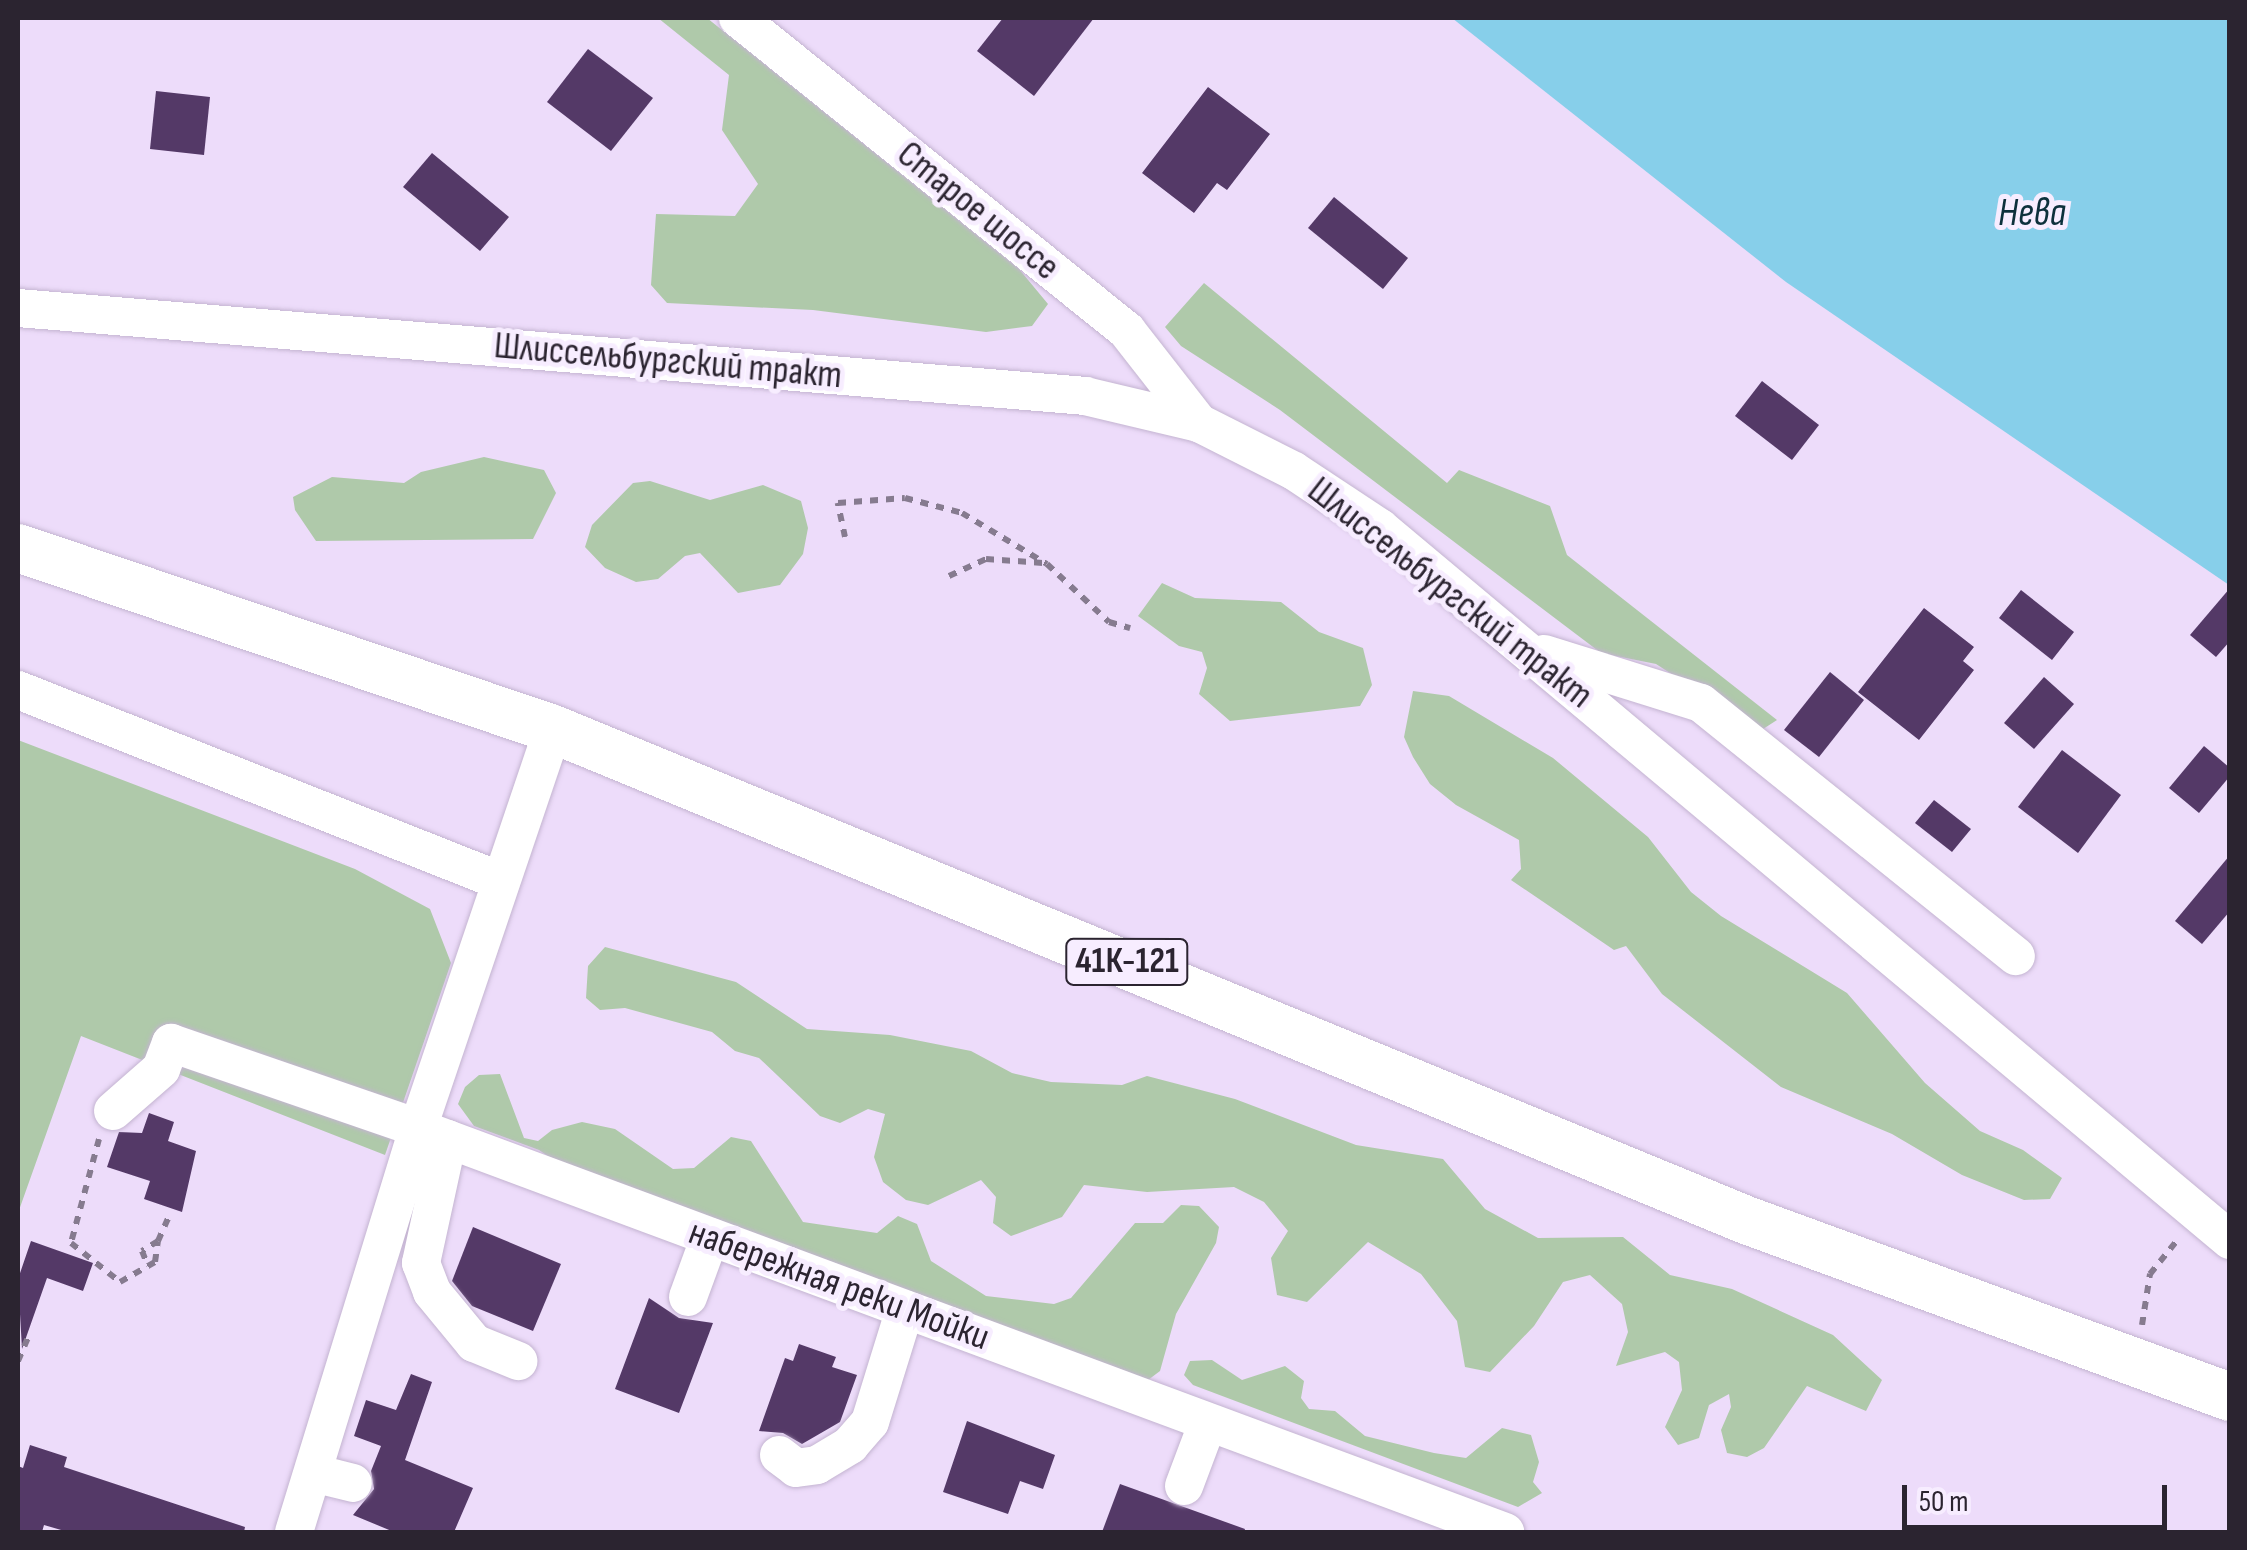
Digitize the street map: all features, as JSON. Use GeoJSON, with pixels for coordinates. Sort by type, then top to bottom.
{"type":"FeatureCollection","features":[{"type":"Feature","properties":{"kind":"main road","name":"41К-121"},"geometry":{"type":"LineString","coordinates":[[18,548],[553,729],[1746,1220],[2230,1398]]}},
{"type":"Feature","properties":{"kind":"street","name":"Старое шоссе"},"geometry":{"type":"LineString","coordinates":[[738,18],[1126,331],[1199,423]]}},
{"type":"Feature","properties":{"kind":"street","name":"Шлиссельбургский тракт"},"geometry":{"type":"LineString","coordinates":[[18,308],[1085,396],[1199,423],[1294,471],[1380,528],[2230,1240]]}},
{"type":"Feature","properties":{"kind":"street"},"geometry":{"type":"LineString","coordinates":[[1522,647],[1701,704],[2016,956]]}},
{"type":"Feature","properties":{"kind":"street"},"geometry":{"type":"LineString","coordinates":[[18,690],[498,880]]}},
{"type":"Feature","properties":{"kind":"street"},"geometry":{"type":"LineString","coordinates":[[294,1532],[434,1134],[498,880],[553,729]]}},
{"type":"Feature","properties":{"kind":"street","name":"набережная реки Мойки"},"geometry":{"type":"LineString","coordinates":[[113,1111],[160,1069],[171,1044],[434,1134],[1208,1422],[1439,1521],[1505,1532]]}},
{"type":"Feature","properties":{"kind":"street"},"geometry":{"type":"LineString","coordinates":[[434,1134],[421,1263],[432,1292],[474,1343],[518,1362]]}},
{"type":"Feature","properties":{"kind":"street"},"geometry":{"type":"LineString","coordinates":[[688,1298],[710,1237]]}},
{"type":"Feature","properties":{"kind":"street"},"geometry":{"type":"LineString","coordinates":[[779,1455],[796,1468],[817,1465],[860,1433],[885,1383],[905,1309]]}},
{"type":"Feature","properties":{"kind":"street"},"geometry":{"type":"LineString","coordinates":[[1184,1486],[1208,1422]]}},
{"type":"Feature","properties":{"kind":"street"},"geometry":{"type":"LineString","coordinates":[[312,1473],[354,1483]]}},
{"type":"Feature","properties":{"kind":"path"},"geometry":{"type":"LineString","coordinates":[[845,537],[838,503],[905,498],[962,514],[1047,564],[1099,614],[1130,628]]}},
{"type":"Feature","properties":{"kind":"path"},"geometry":{"type":"LineString","coordinates":[[949,576],[986,559],[1047,564]]}},
{"type":"Feature","properties":{"kind":"path"},"geometry":{"type":"LineString","coordinates":[[113,1111],[97,1144],[71,1243],[120,1282],[148,1266],[160,1252],[158,1241]]}},
{"type":"Feature","properties":{"kind":"path"},"geometry":{"type":"LineString","coordinates":[[148,1266],[142,1251],[158,1241],[170,1214]]}},
{"type":"Feature","properties":{"kind":"path"},"geometry":{"type":"LineString","coordinates":[[2136,1366],[2150,1274],[2200,1214]]}},
{"type":"Feature","properties":{"kind":"path"},"geometry":{"type":"LineString","coordinates":[[18,1362],[28,1338]]}},
{"type":"Feature","properties":{"kind":"green space"},"geometry":{"type":"Polygon","coordinates":[[[658,18],[707,18],[1019,269],[1048,304],[1032,326],[986,332],[813,310],[667,303],[651,285],[656,214],[735,216],[758,184],[722,130],[729,75],[658,18]]]}},
{"type":"Feature","properties":{"kind":"green space"},"geometry":{"type":"Polygon","coordinates":[[[1204,283],[1447,483],[1459,470],[1550,506],[1567,555],[1777,720],[1760,731],[1656,664],[1601,653],[1280,410],[1181,346],[1165,327],[1204,283]]]}},
{"type":"Feature","properties":{"kind":"green space"},"geometry":{"type":"Polygon","coordinates":[[[484,457],[544,470],[556,493],[533,539],[316,541],[295,510],[293,497],[332,477],[404,483],[421,472],[484,457]]]}},
{"type":"Feature","properties":{"kind":"green space"},"geometry":{"type":"Polygon","coordinates":[[[650,481],[710,500],[763,485],[801,501],[808,528],[803,554],[780,585],[738,593],[700,553],[685,556],[658,579],[636,582],[605,568],[585,547],[592,525],[633,483],[650,481]]]}},
{"type":"Feature","properties":{"kind":"green space"},"geometry":{"type":"Polygon","coordinates":[[[1162,583],[1195,598],[1281,602],[1319,632],[1363,648],[1372,685],[1360,706],[1230,721],[1199,694],[1207,668],[1202,652],[1179,646],[1138,616],[1162,583]]]}},
{"type":"Feature","properties":{"kind":"green space"},"geometry":{"type":"Polygon","coordinates":[[[1413,691],[1449,696],[1553,758],[1648,837],[1691,892],[1721,916],[1847,993],[1925,1083],[1980,1131],[2023,1150],[2062,1178],[2050,1199],[2024,1200],[1962,1175],[1892,1134],[1781,1087],[1662,994],[1626,946],[1614,950],[1511,880],[1521,869],[1519,840],[1456,805],[1430,784],[1413,757],[1404,737],[1413,691]]]}},
{"type":"Feature","properties":{"kind":"green space"},"geometry":{"type":"Polygon","coordinates":[[[18,740],[355,869],[430,909],[451,963],[385,1155],[81,1036],[18,1213],[18,740]]]}},
{"type":"Feature","properties":{"kind":"green space"},"geometry":{"type":"Polygon","coordinates":[[[605,947],[736,982],[807,1029],[890,1035],[971,1051],[1012,1073],[1051,1082],[1122,1085],[1147,1076],[1235,1099],[1356,1145],[1443,1159],[1485,1209],[1538,1238],[1623,1237],[1670,1275],[1732,1289],[1833,1335],[1882,1380],[1866,1411],[1807,1386],[1764,1448],[1747,1457],[1727,1453],[1721,1430],[1731,1407],[1729,1394],[1709,1405],[1699,1438],[1678,1445],[1665,1427],[1682,1390],[1679,1362],[1665,1352],[1616,1366],[1628,1332],[1622,1304],[1590,1275],[1563,1282],[1534,1326],[1490,1372],[1465,1367],[1457,1321],[1421,1274],[1368,1242],[1307,1302],[1277,1295],[1271,1258],[1288,1231],[1264,1202],[1234,1187],[1147,1192],[1084,1185],[1062,1217],[1011,1236],[993,1223],[996,1197],[981,1180],[928,1205],[906,1200],[883,1182],[874,1157],[885,1114],[868,1109],[840,1123],[820,1116],[759,1058],[735,1051],[712,1032],[625,1008],[600,1010],[586,998],[588,966],[605,947]]]}},
{"type":"Feature","properties":{"kind":"green space"},"geometry":{"type":"Polygon","coordinates":[[[500,1074],[524,1138],[538,1141],[552,1130],[582,1122],[615,1129],[673,1169],[694,1168],[731,1137],[751,1141],[803,1222],[877,1233],[898,1216],[917,1224],[931,1261],[986,1296],[1054,1304],[1071,1298],[1135,1223],[1163,1223],[1181,1205],[1199,1206],[1219,1227],[1216,1243],[1176,1314],[1160,1371],[1140,1386],[596,1189],[539,1150],[474,1126],[458,1104],[465,1087],[479,1075],[500,1074]]]}},
{"type":"Feature","properties":{"kind":"green space"},"geometry":{"type":"Polygon","coordinates":[[[1212,1360],[1242,1380],[1285,1366],[1304,1381],[1301,1398],[1309,1409],[1335,1411],[1365,1436],[1434,1453],[1466,1458],[1502,1428],[1531,1435],[1539,1462],[1533,1482],[1542,1493],[1518,1507],[1193,1385],[1184,1375],[1190,1361],[1212,1360]]]}},
{"type":"Feature","properties":{"kind":"water","name":"Нева"},"geometry":{"type":"Polygon","coordinates":[[[1452,18],[2229,18],[2229,585],[1786,282],[1452,18]]]}},
{"type":"Feature","properties":{"kind":"building"},"geometry":{"type":"Polygon","coordinates":[[[1003,18],[1094,18],[1034,96],[977,51],[1003,18]]]}},
{"type":"Feature","properties":{"kind":"building"},"geometry":{"type":"Polygon","coordinates":[[[588,49],[653,98],[611,151],[547,102],[588,49]]]}},
{"type":"Feature","properties":{"kind":"building"},"geometry":{"type":"Polygon","coordinates":[[[1208,87],[1270,134],[1227,190],[1217,183],[1194,213],[1142,173],[1208,87]]]}},
{"type":"Feature","properties":{"kind":"building"},"geometry":{"type":"Polygon","coordinates":[[[156,91],[210,97],[204,155],[150,149],[156,91]]]}},
{"type":"Feature","properties":{"kind":"building"},"geometry":{"type":"Polygon","coordinates":[[[432,153],[509,217],[480,251],[403,187],[432,153]]]}},
{"type":"Feature","properties":{"kind":"building"},"geometry":{"type":"Polygon","coordinates":[[[1334,197],[1408,258],[1383,289],[1308,228],[1334,197]]]}},
{"type":"Feature","properties":{"kind":"building"},"geometry":{"type":"Polygon","coordinates":[[[1762,381],[1819,425],[1792,460],[1735,416],[1762,381]]]}},
{"type":"Feature","properties":{"kind":"building"},"geometry":{"type":"Polygon","coordinates":[[[2230,588],[2230,641],[2216,657],[2190,635],[2230,588]]]}},
{"type":"Feature","properties":{"kind":"building"},"geometry":{"type":"Polygon","coordinates":[[[2021,590],[2074,632],[2052,660],[1999,618],[2021,590]]]}},
{"type":"Feature","properties":{"kind":"building"},"geometry":{"type":"Polygon","coordinates":[[[1924,608],[1974,647],[1963,661],[1974,670],[1919,740],[1858,692],[1924,608]]]}},
{"type":"Feature","properties":{"kind":"building"},"geometry":{"type":"Polygon","coordinates":[[[1830,672],[1864,700],[1819,757],[1784,730],[1830,672]]]}},
{"type":"Feature","properties":{"kind":"building"},"geometry":{"type":"Polygon","coordinates":[[[2044,677],[2074,704],[2034,749],[2004,723],[2044,677]]]}},
{"type":"Feature","properties":{"kind":"building"},"geometry":{"type":"Polygon","coordinates":[[[2204,746],[2230,768],[2230,776],[2199,813],[2169,788],[2204,746]]]}},
{"type":"Feature","properties":{"kind":"building"},"geometry":{"type":"Polygon","coordinates":[[[2062,750],[2121,795],[2078,853],[2018,807],[2062,750]]]}},
{"type":"Feature","properties":{"kind":"building"},"geometry":{"type":"Polygon","coordinates":[[[1934,800],[1971,829],[1952,852],[1915,823],[1934,800]]]}},
{"type":"Feature","properties":{"kind":"building"},"geometry":{"type":"Polygon","coordinates":[[[2230,855],[2230,911],[2202,944],[2175,921],[2230,855]]]}},
{"type":"Feature","properties":{"kind":"building"},"geometry":{"type":"Polygon","coordinates":[[[149,1113],[174,1122],[168,1141],[196,1151],[182,1212],[144,1199],[150,1181],[107,1167],[119,1132],[142,1133],[149,1113]]]}},
{"type":"Feature","properties":{"kind":"building"},"geometry":{"type":"Polygon","coordinates":[[[473,1227],[561,1264],[533,1331],[472,1306],[452,1281],[473,1227]]]}},
{"type":"Feature","properties":{"kind":"building"},"geometry":{"type":"Polygon","coordinates":[[[31,1241],[93,1263],[83,1291],[47,1278],[22,1349],[18,1279],[31,1241]]]}},
{"type":"Feature","properties":{"kind":"building"},"geometry":{"type":"Polygon","coordinates":[[[649,1298],[679,1318],[713,1323],[679,1413],[615,1389],[649,1298]]]}},
{"type":"Feature","properties":{"kind":"building"},"geometry":{"type":"Polygon","coordinates":[[[799,1344],[836,1357],[832,1367],[857,1375],[840,1422],[802,1444],[783,1433],[759,1431],[785,1358],[793,1361],[799,1344]]]}},
{"type":"Feature","properties":{"kind":"building"},"geometry":{"type":"Polygon","coordinates":[[[411,1374],[432,1382],[405,1460],[473,1488],[454,1532],[394,1532],[353,1515],[374,1489],[371,1471],[381,1446],[354,1436],[366,1400],[396,1410],[411,1374]]]}},
{"type":"Feature","properties":{"kind":"building"},"geometry":{"type":"Polygon","coordinates":[[[967,1421],[1055,1455],[1043,1489],[1020,1481],[1008,1514],[943,1492],[967,1421]]]}},
{"type":"Feature","properties":{"kind":"building"},"geometry":{"type":"Polygon","coordinates":[[[30,1445],[67,1457],[64,1467],[245,1527],[244,1532],[68,1532],[44,1525],[42,1532],[18,1532],[18,1466],[23,1468],[30,1445]]]}},
{"type":"Feature","properties":{"kind":"building"},"geometry":{"type":"Polygon","coordinates":[[[1120,1484],[1245,1529],[1244,1532],[1102,1532],[1120,1484]]]}}]}
